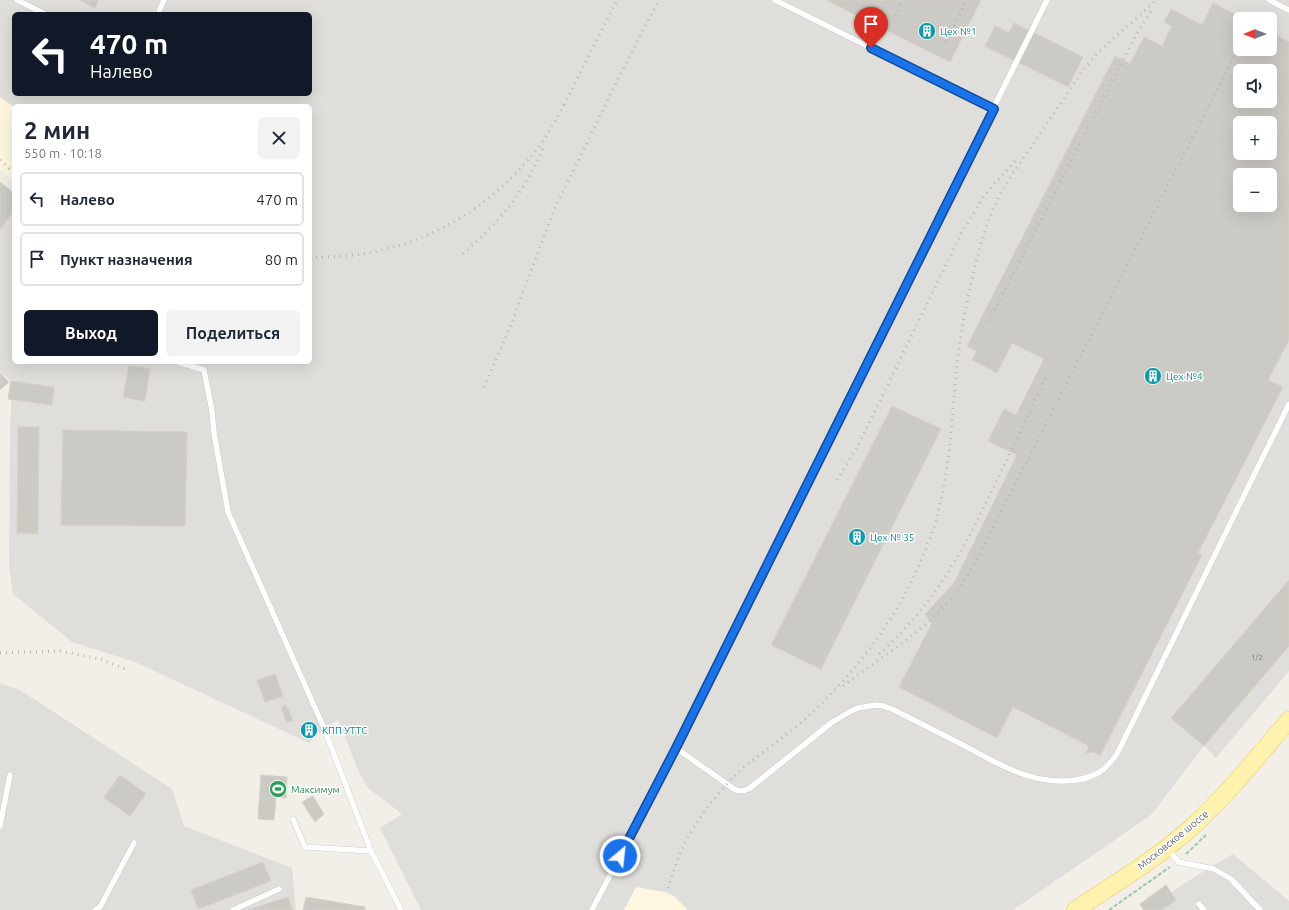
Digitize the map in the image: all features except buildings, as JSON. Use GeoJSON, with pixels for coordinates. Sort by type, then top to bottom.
{"type":"FeatureCollection","features":[{"type":"Feature","properties":{"kind":"main road","name":"Московское шоссе"},"geometry":{"type":"LineString","coordinates":[[1075,910],[1140,868],[1192,826],[1218,802],[1289,720]]}},
{"type":"Feature","properties":{"kind":"lane"},"geometry":{"type":"LineString","coordinates":[[17,0],[41,12]]}},
{"type":"Feature","properties":{"kind":"lane"},"geometry":{"type":"LineString","coordinates":[[159,12],[164,0]]}},
{"type":"Feature","properties":{"kind":"lane"},"geometry":{"type":"LineString","coordinates":[[775,0],[994,109]]}},
{"type":"Feature","properties":{"kind":"lane"},"geometry":{"type":"LineString","coordinates":[[592,910],[676,748],[1047,0]]}},
{"type":"Feature","properties":{"kind":"lane"},"geometry":{"type":"LineString","coordinates":[[1269,0],[1289,10]]}},
{"type":"Feature","properties":{"kind":"lane"},"geometry":{"type":"LineString","coordinates":[[184,364],[204,370],[212,410],[214,432],[228,512],[324,728],[370,851],[401,910]]}},
{"type":"Feature","properties":{"kind":"lane"},"geometry":{"type":"LineString","coordinates":[[676,748],[734,789],[741,791],[750,788],[836,720],[858,708],[875,705],[892,709],[1006,767],[1026,775],[1047,779],[1071,780],[1092,776],[1100,772],[1117,754],[1289,404]]}},
{"type":"Feature","properties":{"kind":"lane"},"geometry":{"type":"LineString","coordinates":[[0,826],[10,775]]}},
{"type":"Feature","properties":{"kind":"lane"},"geometry":{"type":"LineString","coordinates":[[293,819],[305,847],[370,851]]}},
{"type":"Feature","properties":{"kind":"lane"},"geometry":{"type":"LineString","coordinates":[[95,910],[100,906],[134,843]]}},
{"type":"Feature","properties":{"kind":"lane"},"geometry":{"type":"LineString","coordinates":[[1166,848],[1178,862],[1214,869],[1231,879],[1260,910]]}},
{"type":"Feature","properties":{"kind":"lane"},"geometry":{"type":"LineString","coordinates":[[232,910],[279,889]]}},
{"type":"Feature","properties":{"kind":"lane"},"geometry":{"type":"LineString","coordinates":[[1199,904],[1204,910]]}},
{"type":"Feature","properties":{"kind":"shaded area"},"geometry":{"type":"Polygon","coordinates":[[[0,0],[1289,0],[1289,671],[1216,758],[1204,746],[1151,815],[1013,910],[688,910],[674,896],[665,892],[636,887],[624,910],[421,910],[380,828],[402,814],[368,788],[358,770],[338,720],[324,728],[309,743],[135,662],[72,642],[13,594],[9,566],[12,382],[0,372],[0,197],[12,204],[12,364],[312,364],[312,104],[12,104],[12,106],[0,97],[0,0]]]}},
{"type":"Feature","properties":{"kind":"shaded area"},"geometry":{"type":"Polygon","coordinates":[[[0,97],[12,106],[12,179],[0,170],[0,97]]]}},
{"type":"Feature","properties":{"kind":"shaded area"},"geometry":{"type":"Polygon","coordinates":[[[0,683],[20,690],[172,789],[184,826],[292,868],[296,910],[0,910],[0,683]]]}},
{"type":"Feature","properties":{"kind":"shaded area"},"geometry":{"type":"Polygon","coordinates":[[[1233,854],[1289,901],[1289,910],[1144,910],[1196,876],[1233,854]]]}},
{"type":"Feature","properties":{"kind":"shaded area"},"geometry":{"type":"Polygon","coordinates":[[[636,887],[665,892],[674,896],[688,910],[624,910],[636,887]]]}},
{"type":"Feature","properties":{"kind":"railway"},"geometry":{"type":"LineString","coordinates":[[564,105],[617,0]]}},
{"type":"Feature","properties":{"kind":"railway"},"geometry":{"type":"LineString","coordinates":[[484,387],[508,332],[554,210],[616,83],[659,0]]}},
{"type":"Feature","properties":{"kind":"railway"},"geometry":{"type":"LineString","coordinates":[[895,16],[903,0]]}},
{"type":"Feature","properties":{"kind":"railway"},"geometry":{"type":"LineString","coordinates":[[946,42],[967,0]]}},
{"type":"Feature","properties":{"kind":"railway"},"geometry":{"type":"LineString","coordinates":[[668,888],[685,843],[697,823],[718,794],[742,769],[803,721],[835,690],[878,638],[902,600],[931,536],[943,492],[952,425],[957,362],[963,323],[977,259],[991,215],[1006,184],[1084,69],[1109,42],[1156,0]]}},
{"type":"Feature","properties":{"kind":"railway"},"geometry":{"type":"LineString","coordinates":[[989,321],[1128,50],[1153,8]]}},
{"type":"Feature","properties":{"kind":"railway"},"geometry":{"type":"LineString","coordinates":[[843,686],[904,642],[933,618],[958,590],[967,576],[1234,56]]}},
{"type":"Feature","properties":{"kind":"railway"},"geometry":{"type":"LineString","coordinates":[[312,257],[348,256],[386,249],[428,235],[466,214],[485,201],[517,172],[542,142],[566,101]]}},
{"type":"Feature","properties":{"kind":"railway"},"geometry":{"type":"LineString","coordinates":[[463,254],[504,213],[518,195],[535,166],[544,146]]}},
{"type":"Feature","properties":{"kind":"railway"},"geometry":{"type":"LineString","coordinates":[[837,480],[859,444],[961,234],[984,196],[1018,158]]}},
{"type":"Feature","properties":{"kind":"railway"},"geometry":{"type":"LineString","coordinates":[[0,160],[12,171]]}},
{"type":"Feature","properties":{"kind":"railway"},"geometry":{"type":"LineString","coordinates":[[879,654],[918,614],[934,593],[963,548],[1048,373]]}},
{"type":"Feature","properties":{"kind":"railway"},"geometry":{"type":"LineString","coordinates":[[0,653],[60,651],[100,659],[128,670]]}},
{"type":"Feature","properties":{"kind":"place","name":"Цех №1"},"geometry":{"type":"Point","coordinates":[927,31]}},
{"type":"Feature","properties":{"kind":"place","name":"Цех №4"},"geometry":{"type":"Point","coordinates":[1153,376]}},
{"type":"Feature","properties":{"kind":"place","name":"Цех № 35"},"geometry":{"type":"Point","coordinates":[857,537]}},
{"type":"Feature","properties":{"kind":"place","name":"КПП УТТС"},"geometry":{"type":"Point","coordinates":[309,730]}},
{"type":"Feature","properties":{"kind":"place","name":"Максимум"},"geometry":{"type":"Point","coordinates":[278,789]}},
{"type":"Feature","properties":{"kind":"route"},"geometry":{"type":"LineString","coordinates":[[620,856],[676,748],[994,109],[871,48]]}}]}
